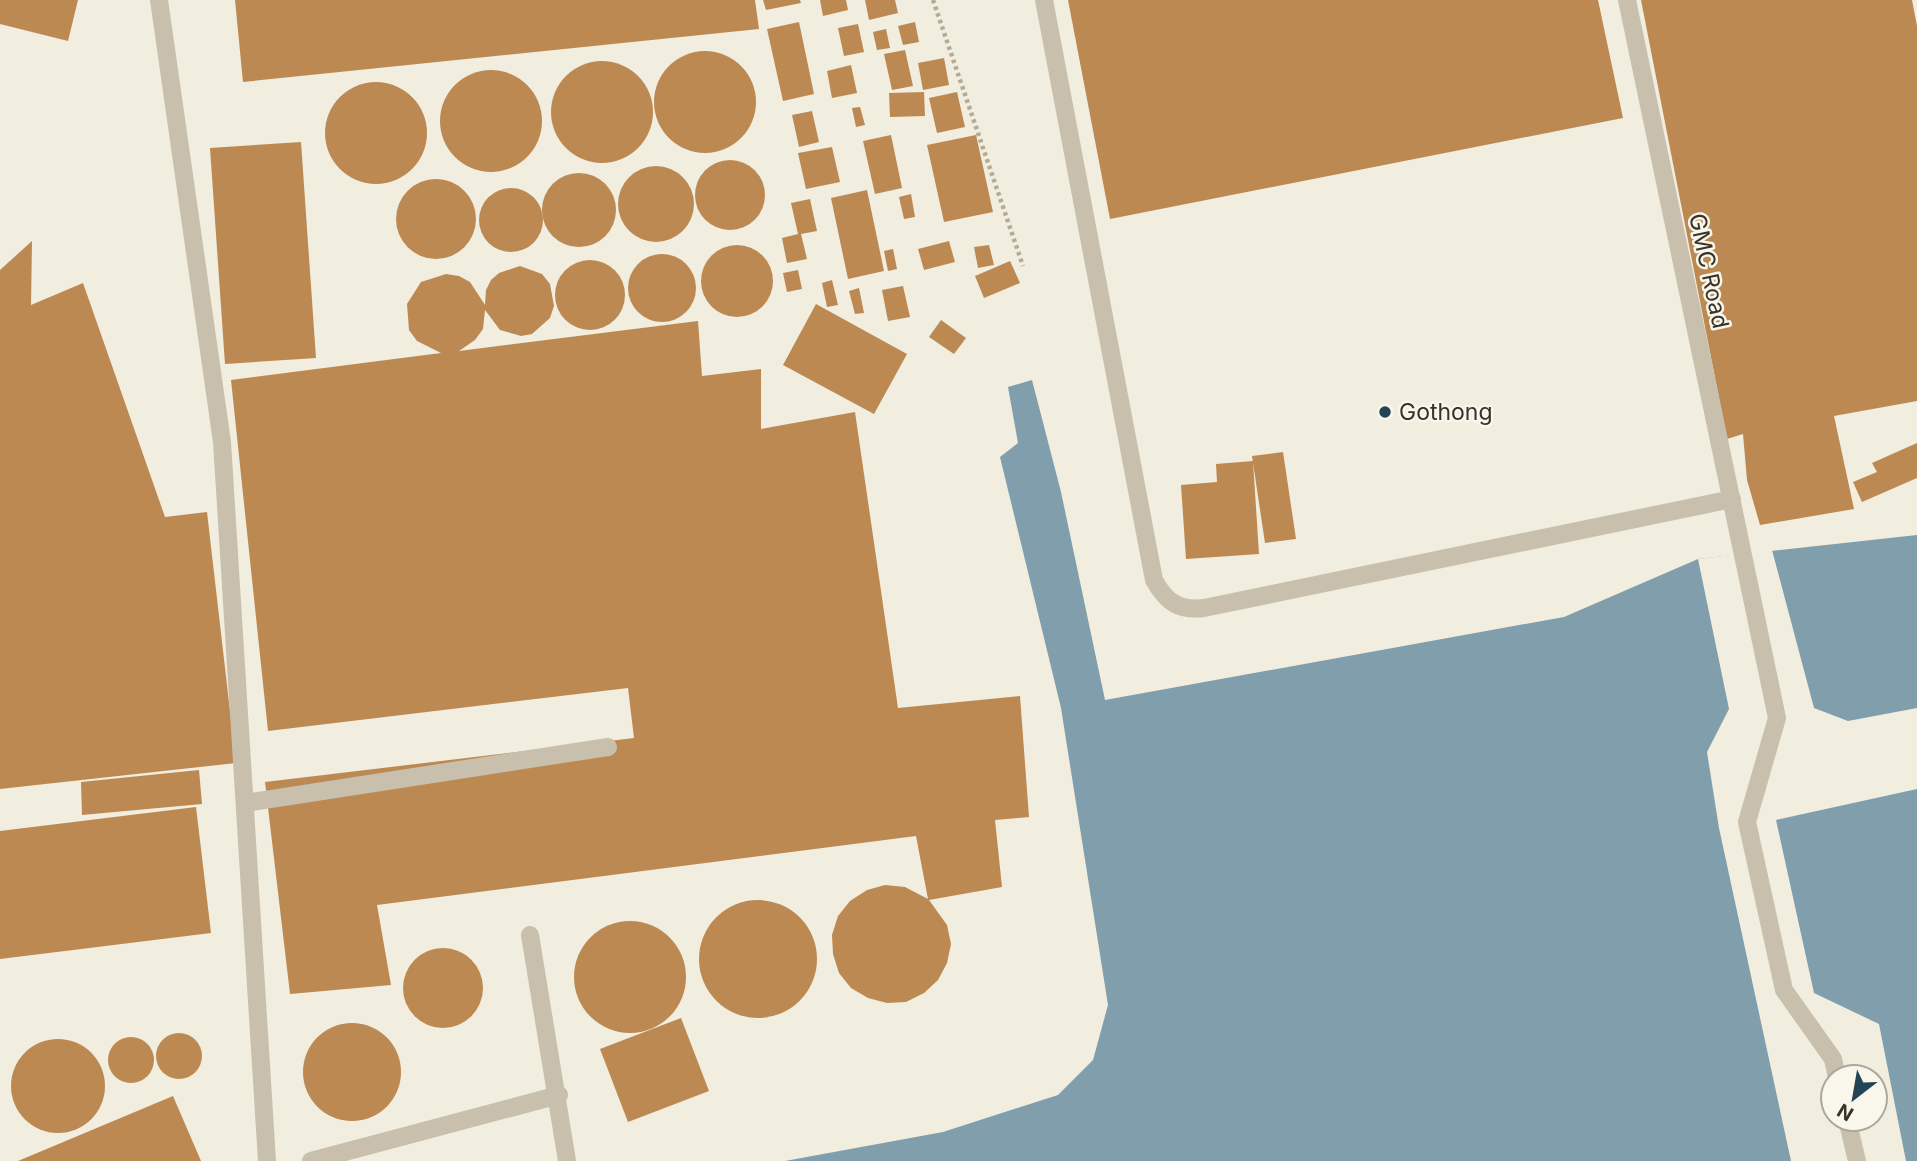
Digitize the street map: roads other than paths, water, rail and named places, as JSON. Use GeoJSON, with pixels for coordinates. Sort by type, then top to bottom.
{"type":"FeatureCollection","features":[{"type":"Feature","properties":{"kind":"lane"},"geometry":{"type":"LineString","coordinates":[[159,0],[222,442],[267,1161]]}},
{"type":"Feature","properties":{"kind":"lane"},"geometry":{"type":"LineString","coordinates":[[1044,0],[1154,580],[1163,596],[1175,605],[1188,610],[1204,608],[1732,499]]}},
{"type":"Feature","properties":{"kind":"lane","name":"GMC Road"},"geometry":{"type":"LineString","coordinates":[[1627,0],[1777,718],[1747,822],[1783,990],[1834,1063]]}},
{"type":"Feature","properties":{"kind":"lane"},"geometry":{"type":"LineString","coordinates":[[245,803],[608,747]]}},
{"type":"Feature","properties":{"kind":"lane"},"geometry":{"type":"LineString","coordinates":[[530,935],[559,1096],[567,1161]]}},
{"type":"Feature","properties":{"kind":"lane"},"geometry":{"type":"LineString","coordinates":[[311,1161],[559,1096]]}},
{"type":"Feature","properties":{"kind":"lane"},"geometry":{"type":"LineString","coordinates":[[1850,1133],[1857,1161]]}},
{"type":"Feature","properties":{"kind":"water"},"geometry":{"type":"Polygon","coordinates":[[[1032,380],[1061,492],[1105,700],[1564,617],[1698,559],[1917,535],[1917,1161],[785,1161],[943,1132],[1058,1095],[1093,1060],[1108,1005],[1061,708],[1000,457],[1018,443],[1008,387],[1032,380]]]}},
{"type":"Feature","properties":{"kind":"place","name":"Gothong"},"geometry":{"type":"Point","coordinates":[1385,412]}}]}
